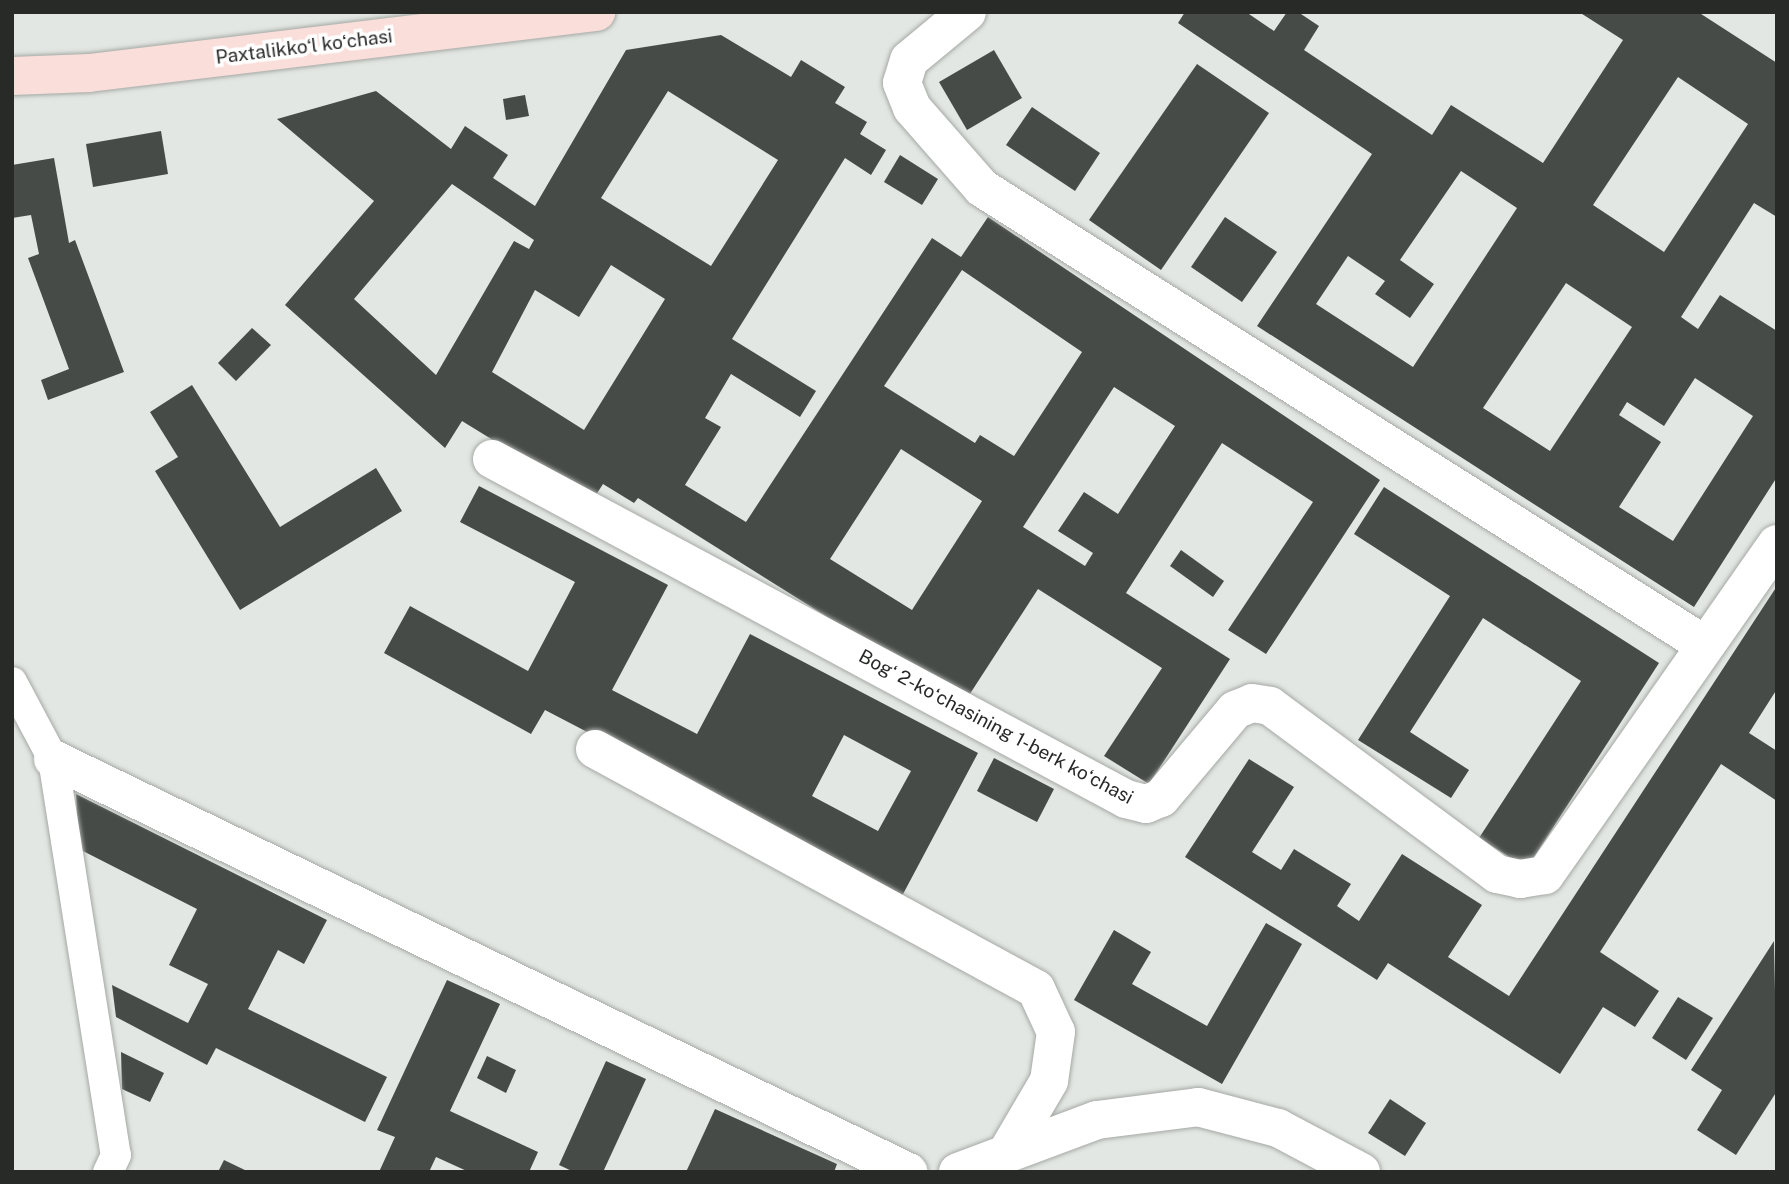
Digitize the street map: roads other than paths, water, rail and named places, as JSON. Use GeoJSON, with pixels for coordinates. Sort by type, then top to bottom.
{"type":"FeatureCollection","features":[{"type":"Feature","properties":{"kind":"street","name":"Paxtalikkoʻl koʻchasi"},"geometry":{"type":"LineString","coordinates":[[12,76],[89,73],[596,12]]}},
{"type":"Feature","properties":{"kind":"street"},"geometry":{"type":"LineString","coordinates":[[967,12],[909,60],[902,83],[912,108],[982,188],[1705,645]]}},
{"type":"Feature","properties":{"kind":"street","name":"Bogʻ 2-koʻchasining 1-berk koʻchasi"},"geometry":{"type":"LineString","coordinates":[[492,459],[1126,799],[1146,804],[1161,798],[1235,710],[1270,706],[1497,874],[1520,879],[1545,874],[1777,544]]}},
{"type":"Feature","properties":{"kind":"street"},"geometry":{"type":"LineString","coordinates":[[595,749],[1036,989],[1056,1032],[1049,1082],[1009,1149]]}},
{"type":"Feature","properties":{"kind":"street"},"geometry":{"type":"LineString","coordinates":[[53,759],[908,1172]]}},
{"type":"Feature","properties":{"kind":"street"},"geometry":{"type":"LineString","coordinates":[[958,1172],[1009,1149],[1097,1120],[1198,1107],[1278,1128],[1361,1172]]}},
{"type":"Feature","properties":{"kind":"lane"},"geometry":{"type":"LineString","coordinates":[[12,682],[53,759],[116,1155],[107,1172]]}}]}
